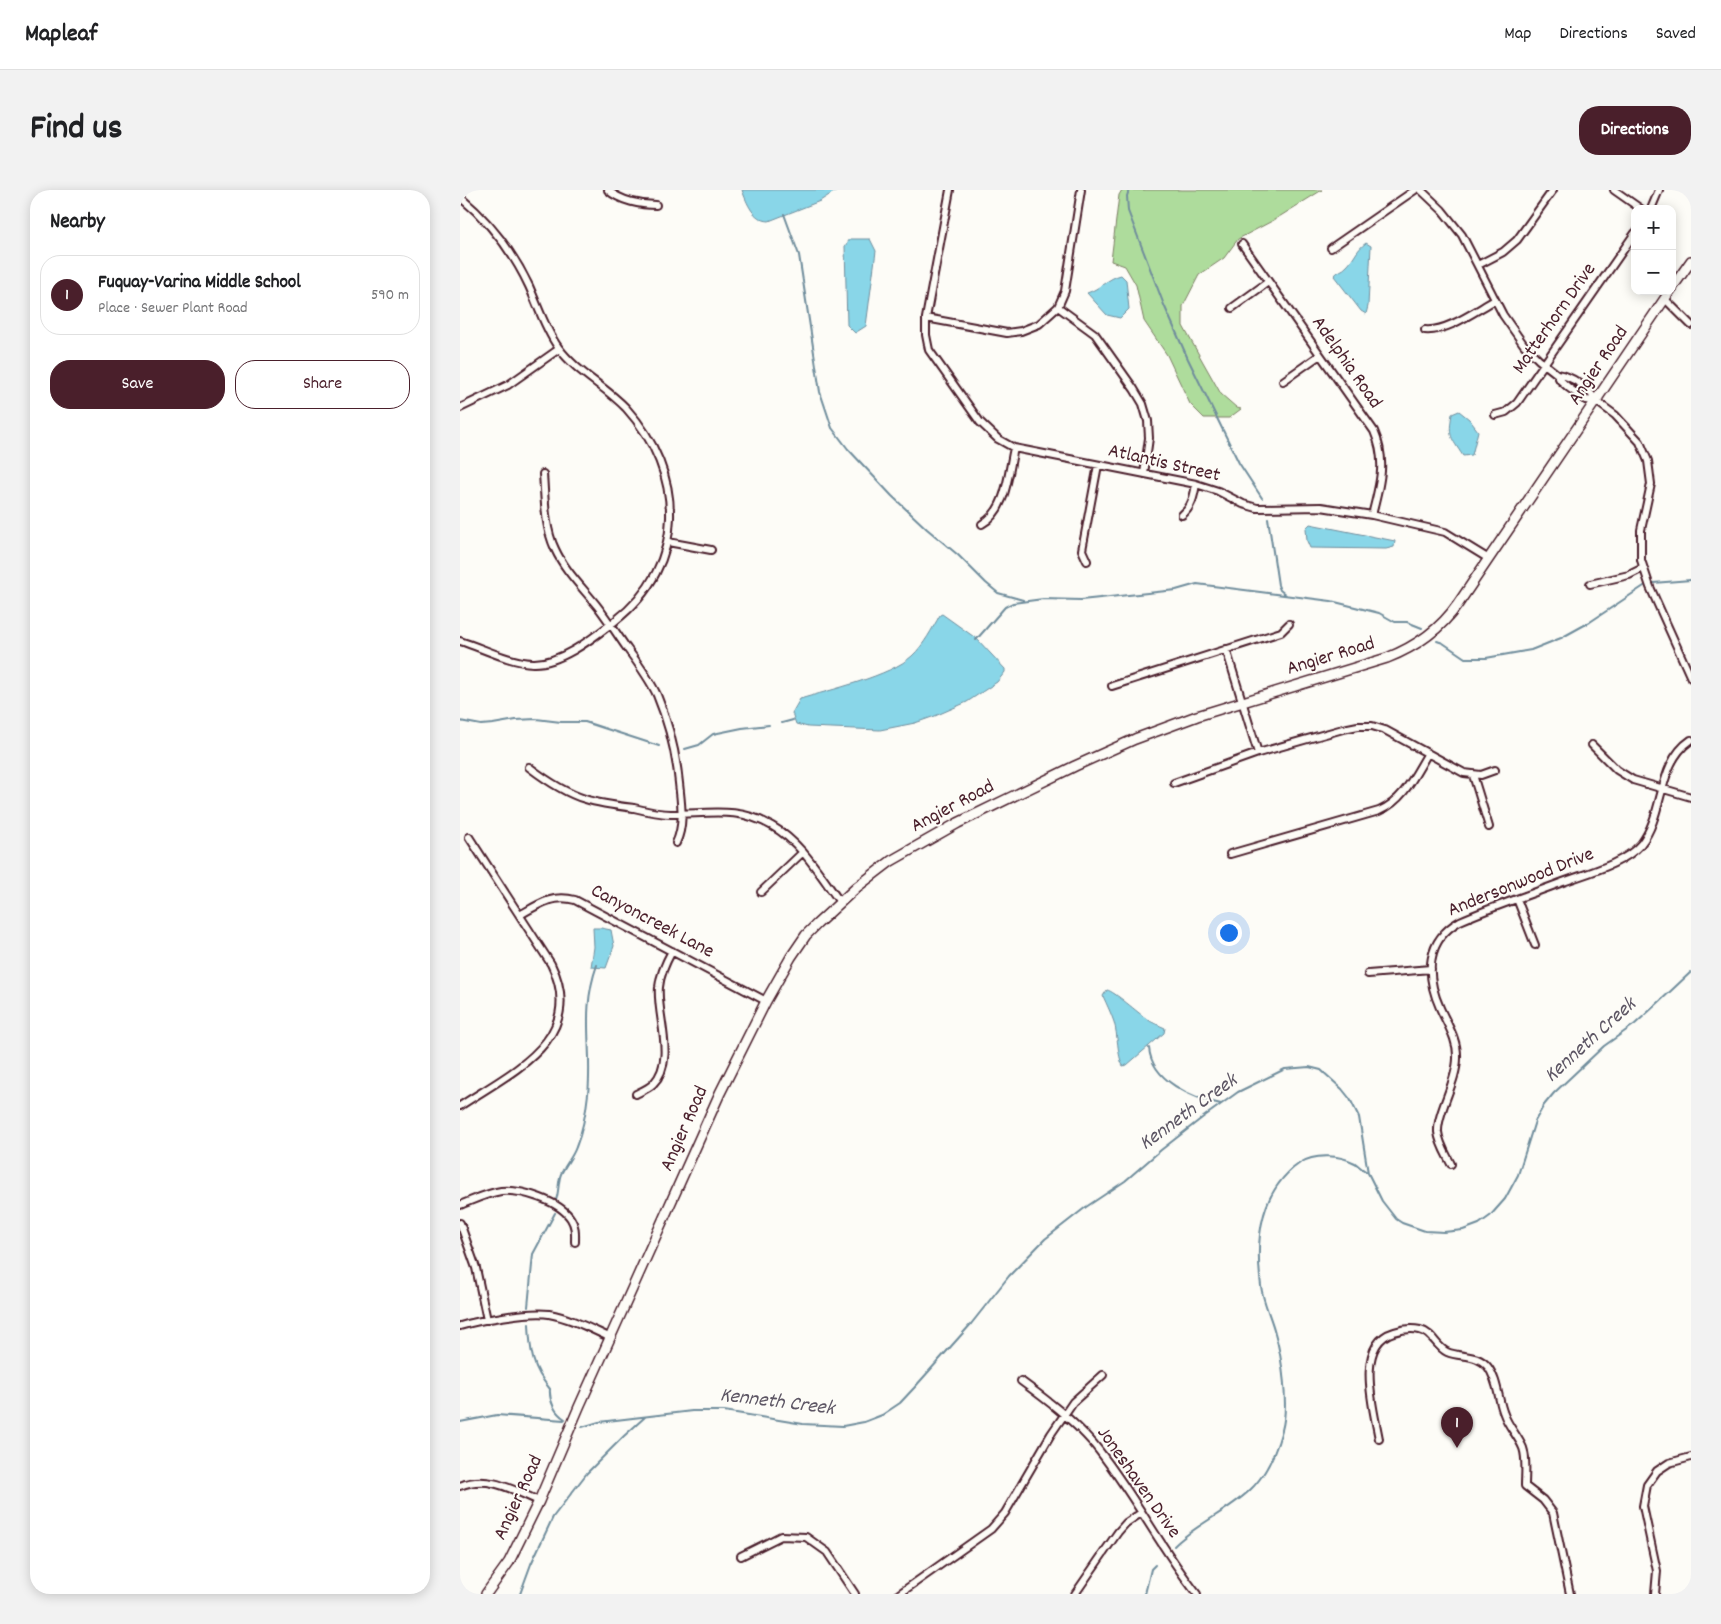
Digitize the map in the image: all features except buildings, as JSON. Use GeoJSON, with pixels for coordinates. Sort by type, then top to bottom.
{"type":"FeatureCollection","features":[{"type":"Feature","properties":{"kind":"street"},"geometry":{"type":"LineString","coordinates":[[608,190],[618,197],[644,205],[656,205]]}},
{"type":"Feature","properties":{"kind":"street","name":"Atlantis Street"},"geometry":{"type":"LineString","coordinates":[[950,190],[926,318],[926,336],[929,350],[980,422],[998,439],[1014,448],[1196,484],[1218,491],[1243,504],[1257,508],[1321,507],[1372,515],[1445,532],[1489,558]]}},
{"type":"Feature","properties":{"kind":"street"},"geometry":{"type":"LineString","coordinates":[[926,318],[1007,333],[1021,331],[1039,324],[1058,307],[1065,291],[1081,190]]}},
{"type":"Feature","properties":{"kind":"street"},"geometry":{"type":"LineString","coordinates":[[1331,248],[1415,190]]}},
{"type":"Feature","properties":{"kind":"street"},"geometry":{"type":"LineString","coordinates":[[1421,190],[1442,210],[1457,229],[1515,334],[1529,351],[1557,374],[1563,375],[1591,392],[1596,402],[1615,415],[1640,442],[1648,460],[1651,484],[1640,539],[1643,568],[1691,678]]}},
{"type":"Feature","properties":{"kind":"street"},"geometry":{"type":"LineString","coordinates":[[1478,265],[1498,255],[1517,240],[1553,190]]}},
{"type":"Feature","properties":{"kind":"street"},"geometry":{"type":"LineString","coordinates":[[1614,190],[1635,205]]}},
{"type":"Feature","properties":{"kind":"street"},"geometry":{"type":"LineString","coordinates":[[1653,205],[1659,190]]}},
{"type":"Feature","properties":{"kind":"street"},"geometry":{"type":"LineString","coordinates":[[460,197],[481,215],[502,239],[512,254],[559,349],[626,409],[652,446],[662,467],[669,493],[671,515],[668,542],[659,568],[644,594],[610,625],[570,652],[556,659],[542,662],[524,662],[460,642]]}},
{"type":"Feature","properties":{"kind":"street","name":"Matterhorn Drive"},"geometry":{"type":"LineString","coordinates":[[1495,415],[1506,412],[1514,407],[1631,239]]}},
{"type":"Feature","properties":{"kind":"street","name":"Adelphia Road"},"geometry":{"type":"LineString","coordinates":[[1242,244],[1365,417],[1378,442],[1382,466],[1372,515]]}},
{"type":"Feature","properties":{"kind":"street","name":"Angier Road"},"geometry":{"type":"LineString","coordinates":[[1676,283],[1691,261]]}},
{"type":"Feature","properties":{"kind":"street"},"geometry":{"type":"LineString","coordinates":[[1232,308],[1268,282]]}},
{"type":"Feature","properties":{"kind":"street","name":"Angier Road"},"geometry":{"type":"LineString","coordinates":[[486,1594],[509,1562],[539,1501],[579,1407],[720,1093],[766,1001],[799,945],[817,924],[840,902],[891,861],[982,811],[1075,766],[1135,739],[1192,717],[1372,664],[1412,646],[1434,632],[1450,615],[1668,295]]}},
{"type":"Feature","properties":{"kind":"street"},"geometry":{"type":"LineString","coordinates":[[1670,295],[1691,325]]}},
{"type":"Feature","properties":{"kind":"street"},"geometry":{"type":"LineString","coordinates":[[1425,330],[1444,328],[1495,300]]}},
{"type":"Feature","properties":{"kind":"street"},"geometry":{"type":"LineString","coordinates":[[1058,307],[1095,334],[1143,404],[1150,438],[1144,474]]}},
{"type":"Feature","properties":{"kind":"street"},"geometry":{"type":"LineString","coordinates":[[460,408],[508,385],[559,349]]}},
{"type":"Feature","properties":{"kind":"street"},"geometry":{"type":"LineString","coordinates":[[1283,381],[1320,355]]}},
{"type":"Feature","properties":{"kind":"street"},"geometry":{"type":"LineString","coordinates":[[982,524],[994,516],[997,511],[1004,494],[1014,448]]}},
{"type":"Feature","properties":{"kind":"street"},"geometry":{"type":"LineString","coordinates":[[1086,561],[1082,550],[1098,465]]}},
{"type":"Feature","properties":{"kind":"street"},"geometry":{"type":"LineString","coordinates":[[543,474],[547,521],[554,548],[563,564],[650,681],[662,708],[675,752],[682,813],[680,834],[676,843]]}},
{"type":"Feature","properties":{"kind":"street"},"geometry":{"type":"LineString","coordinates":[[1182,515],[1192,504],[1196,484]]}},
{"type":"Feature","properties":{"kind":"street"},"geometry":{"type":"LineString","coordinates":[[668,542],[711,550]]}},
{"type":"Feature","properties":{"kind":"street"},"geometry":{"type":"LineString","coordinates":[[1590,584],[1629,575],[1643,568]]}},
{"type":"Feature","properties":{"kind":"street"},"geometry":{"type":"LineString","coordinates":[[1112,686],[1281,632],[1289,624]]}},
{"type":"Feature","properties":{"kind":"street"},"geometry":{"type":"LineString","coordinates":[[1226,649],[1258,753]]}},
{"type":"Feature","properties":{"kind":"street"},"geometry":{"type":"LineString","coordinates":[[1174,783],[1258,753],[1358,726],[1372,726],[1385,730],[1464,773],[1481,775],[1495,770]]}},
{"type":"Feature","properties":{"kind":"street","name":"Andersonwood Drive"},"geometry":{"type":"LineString","coordinates":[[1451,1164],[1444,1150],[1438,1128],[1457,1068],[1457,1051],[1453,1036],[1435,993],[1431,969],[1432,954],[1438,940],[1449,928],[1476,914],[1591,872],[1630,854],[1640,845],[1650,830],[1662,787],[1675,756],[1691,740]]}},
{"type":"Feature","properties":{"kind":"street"},"geometry":{"type":"LineString","coordinates":[[1592,745],[1624,775],[1640,783],[1662,787],[1691,797]]}},
{"type":"Feature","properties":{"kind":"street"},"geometry":{"type":"LineString","coordinates":[[1230,854],[1379,811],[1390,806],[1400,798],[1428,753]]}},
{"type":"Feature","properties":{"kind":"street"},"geometry":{"type":"LineString","coordinates":[[529,767],[553,783],[584,799],[658,813],[720,811],[743,814],[772,826],[787,836],[803,852],[840,902]]}},
{"type":"Feature","properties":{"kind":"street"},"geometry":{"type":"LineString","coordinates":[[1473,775],[1489,826]]}},
{"type":"Feature","properties":{"kind":"street"},"geometry":{"type":"LineString","coordinates":[[460,1106],[536,1054],[552,1034],[558,1019],[561,1001],[557,976],[469,837]]}},
{"type":"Feature","properties":{"kind":"street"},"geometry":{"type":"LineString","coordinates":[[761,892],[803,852]]}},
{"type":"Feature","properties":{"kind":"street","name":"Canyoncreek Lane"},"geometry":{"type":"LineString","coordinates":[[520,916],[545,900],[567,898],[581,902],[766,1001]]}},
{"type":"Feature","properties":{"kind":"street"},"geometry":{"type":"LineString","coordinates":[[1517,899],[1535,945]]}},
{"type":"Feature","properties":{"kind":"street"},"geometry":{"type":"LineString","coordinates":[[636,1094],[655,1083],[662,1065],[664,1039],[659,1002],[659,986],[664,967],[672,951]]}},
{"type":"Feature","properties":{"kind":"street"},"geometry":{"type":"LineString","coordinates":[[1368,974],[1431,969]]}},
{"type":"Feature","properties":{"kind":"street"},"geometry":{"type":"LineString","coordinates":[[460,1205],[502,1191],[528,1194],[557,1206],[568,1214],[576,1231],[575,1242]]}},
{"type":"Feature","properties":{"kind":"street"},"geometry":{"type":"LineString","coordinates":[[460,1224],[476,1268],[487,1320]]}},
{"type":"Feature","properties":{"kind":"street"},"geometry":{"type":"LineString","coordinates":[[460,1326],[487,1320],[547,1314],[566,1319],[611,1338]]}},
{"type":"Feature","properties":{"kind":"street"},"geometry":{"type":"LineString","coordinates":[[1379,1439],[1369,1384],[1370,1359],[1378,1342],[1389,1334],[1405,1329],[1422,1330],[1447,1352],[1472,1356],[1482,1361],[1492,1373],[1504,1416],[1523,1448],[1525,1486],[1543,1500],[1553,1513],[1570,1594]]}},
{"type":"Feature","properties":{"kind":"street"},"geometry":{"type":"LineString","coordinates":[[900,1594],[990,1529],[1005,1513],[1072,1402],[1103,1375]]}},
{"type":"Feature","properties":{"kind":"street","name":"Joneshaven Drive"},"geometry":{"type":"LineString","coordinates":[[1021,1381],[1076,1424],[1093,1443],[1197,1594]]}},
{"type":"Feature","properties":{"kind":"street"},"geometry":{"type":"LineString","coordinates":[[1655,1594],[1657,1571],[1643,1506],[1647,1485],[1657,1471],[1669,1463],[1691,1457]]}},
{"type":"Feature","properties":{"kind":"street"},"geometry":{"type":"LineString","coordinates":[[460,1486],[476,1482],[490,1482],[502,1485],[539,1501]]}},
{"type":"Feature","properties":{"kind":"street"},"geometry":{"type":"LineString","coordinates":[[1075,1594],[1118,1532],[1126,1523],[1141,1512]]}},
{"type":"Feature","properties":{"kind":"street"},"geometry":{"type":"LineString","coordinates":[[741,1556],[781,1536],[806,1537],[827,1552],[856,1594]]}},
{"type":"Feature","properties":{"kind":"green space"},"geometry":{"type":"Polygon","coordinates":[[[1122,190],[1322,190],[1274,220],[1238,239],[1224,258],[1199,275],[1183,306],[1183,326],[1221,394],[1237,408],[1241,409],[1229,418],[1204,418],[1190,404],[1167,355],[1144,321],[1136,285],[1125,266],[1111,261],[1119,195],[1122,190]]]}},
{"type":"Feature","properties":{"kind":"water"},"geometry":{"type":"Polygon","coordinates":[[[742,190],[837,190],[820,201],[769,221],[759,218],[755,214],[742,190]]]}},
{"type":"Feature","properties":{"kind":"water"},"geometry":{"type":"Polygon","coordinates":[[[850,239],[870,239],[876,251],[866,326],[855,333],[847,325],[845,246],[850,239]]]}},
{"type":"Feature","properties":{"kind":"water"},"geometry":{"type":"Polygon","coordinates":[[[1366,243],[1371,246],[1366,314],[1361,311],[1334,276],[1350,263],[1360,248],[1366,243]]]}},
{"type":"Feature","properties":{"kind":"water"},"geometry":{"type":"Polygon","coordinates":[[[1121,275],[1126,280],[1129,309],[1120,318],[1107,315],[1087,293],[1121,275]]]}},
{"type":"Feature","properties":{"kind":"water"},"geometry":{"type":"Polygon","coordinates":[[[1459,411],[1469,419],[1478,431],[1472,455],[1463,456],[1452,436],[1450,428],[1452,414],[1459,411]]]}},
{"type":"Feature","properties":{"kind":"water"},"geometry":{"type":"Polygon","coordinates":[[[1310,524],[1395,541],[1394,547],[1386,549],[1310,548],[1307,541],[1306,528],[1310,524]]]}},
{"type":"Feature","properties":{"kind":"water"},"geometry":{"type":"Polygon","coordinates":[[[942,614],[977,639],[1005,669],[1005,672],[997,682],[967,702],[915,723],[880,730],[808,727],[796,724],[792,713],[800,699],[859,682],[902,663],[920,647],[942,614]]]}},
{"type":"Feature","properties":{"kind":"water"},"geometry":{"type":"Polygon","coordinates":[[[593,928],[611,930],[614,946],[606,968],[591,967],[594,947],[593,928]]]}},
{"type":"Feature","properties":{"kind":"water"},"geometry":{"type":"Polygon","coordinates":[[[1107,990],[1149,1020],[1165,1028],[1164,1033],[1127,1065],[1123,1066],[1114,1022],[1103,996],[1107,990]]]}},
{"type":"Feature","properties":{"kind":"waterway"},"geometry":{"type":"LineString","coordinates":[[1129,190],[1127,196],[1128,211],[1164,305],[1239,463],[1262,498]]}},
{"type":"Feature","properties":{"kind":"waterway"},"geometry":{"type":"LineString","coordinates":[[784,214],[799,255],[820,392],[832,428],[848,449],[892,496],[958,555],[986,583],[998,593],[1023,600]]}},
{"type":"Feature","properties":{"kind":"waterway"},"geometry":{"type":"LineString","coordinates":[[1268,518],[1278,585],[1280,590],[1286,595]]}},
{"type":"Feature","properties":{"kind":"waterway"},"geometry":{"type":"LineString","coordinates":[[1653,583],[1691,580]]}},
{"type":"Feature","properties":{"kind":"waterway"},"geometry":{"type":"LineString","coordinates":[[976,640],[1005,607],[1013,603],[1043,599],[1081,600],[1176,590],[1197,584],[1331,601],[1379,613],[1395,622],[1407,622],[1422,628]]}},
{"type":"Feature","properties":{"kind":"waterway"},"geometry":{"type":"LineString","coordinates":[[1437,641],[1465,658],[1486,658],[1531,650],[1561,638],[1590,622],[1644,586]]}},
{"type":"Feature","properties":{"kind":"waterway"},"geometry":{"type":"LineString","coordinates":[[460,721],[481,725],[536,719],[585,722],[659,746]]}},
{"type":"Feature","properties":{"kind":"waterway"},"geometry":{"type":"LineString","coordinates":[[782,723],[793,720]]}},
{"type":"Feature","properties":{"kind":"waterway"},"geometry":{"type":"LineString","coordinates":[[685,749],[699,745],[713,734],[769,725]]}},
{"type":"Feature","properties":{"kind":"waterway"},"geometry":{"type":"LineString","coordinates":[[556,1200],[561,1174],[575,1150],[585,1115],[589,1077],[589,999],[597,965]]}},
{"type":"Feature","properties":{"kind":"waterway","name":"Kenneth Creek"},"geometry":{"type":"LineString","coordinates":[[582,1427],[599,1422],[692,1411],[724,1411],[803,1424],[843,1426],[864,1422],[882,1415],[900,1403],[914,1388],[971,1324],[1009,1276],[1045,1239],[1086,1207],[1125,1181],[1161,1150],[1238,1092],[1285,1069],[1309,1067],[1321,1070],[1350,1099],[1359,1117],[1368,1173],[1382,1201],[1396,1219],[1425,1231],[1463,1230],[1479,1224],[1490,1216],[1505,1199],[1518,1175],[1535,1121],[1544,1105],[1554,1093],[1604,1046],[1635,1024],[1691,972]]}},
{"type":"Feature","properties":{"kind":"waterway"},"geometry":{"type":"LineString","coordinates":[[1149,1048],[1157,1070],[1165,1079],[1186,1092],[1221,1104]]}},
{"type":"Feature","properties":{"kind":"waterway"},"geometry":{"type":"LineString","coordinates":[[1174,1546],[1192,1531],[1232,1505],[1256,1484],[1270,1463],[1282,1430],[1285,1408],[1282,1368],[1275,1333],[1262,1292],[1259,1269],[1260,1234],[1268,1202],[1286,1174],[1306,1160],[1320,1156],[1342,1158],[1355,1163],[1367,1172]]}},
{"type":"Feature","properties":{"kind":"waterway"},"geometry":{"type":"LineString","coordinates":[[528,1307],[533,1254],[555,1213]]}},
{"type":"Feature","properties":{"kind":"waterway"},"geometry":{"type":"LineString","coordinates":[[529,1324],[533,1359],[539,1374],[550,1389],[553,1406],[565,1419]]}},
{"type":"Feature","properties":{"kind":"waterway","name":"Kenneth Creek"},"geometry":{"type":"LineString","coordinates":[[460,1422],[497,1415],[564,1420]]}},
{"type":"Feature","properties":{"kind":"waterway"},"geometry":{"type":"LineString","coordinates":[[520,1594],[531,1564],[553,1517],[587,1473],[645,1417]]}},
{"type":"Feature","properties":{"kind":"waterway"},"geometry":{"type":"LineString","coordinates":[[1145,1594],[1151,1569],[1155,1565]]}},
{"type":"Feature","properties":{"kind":"place","name":"Fuquay-Varina Middle School"},"geometry":{"type":"Point","coordinates":[1457,1448]}}]}
